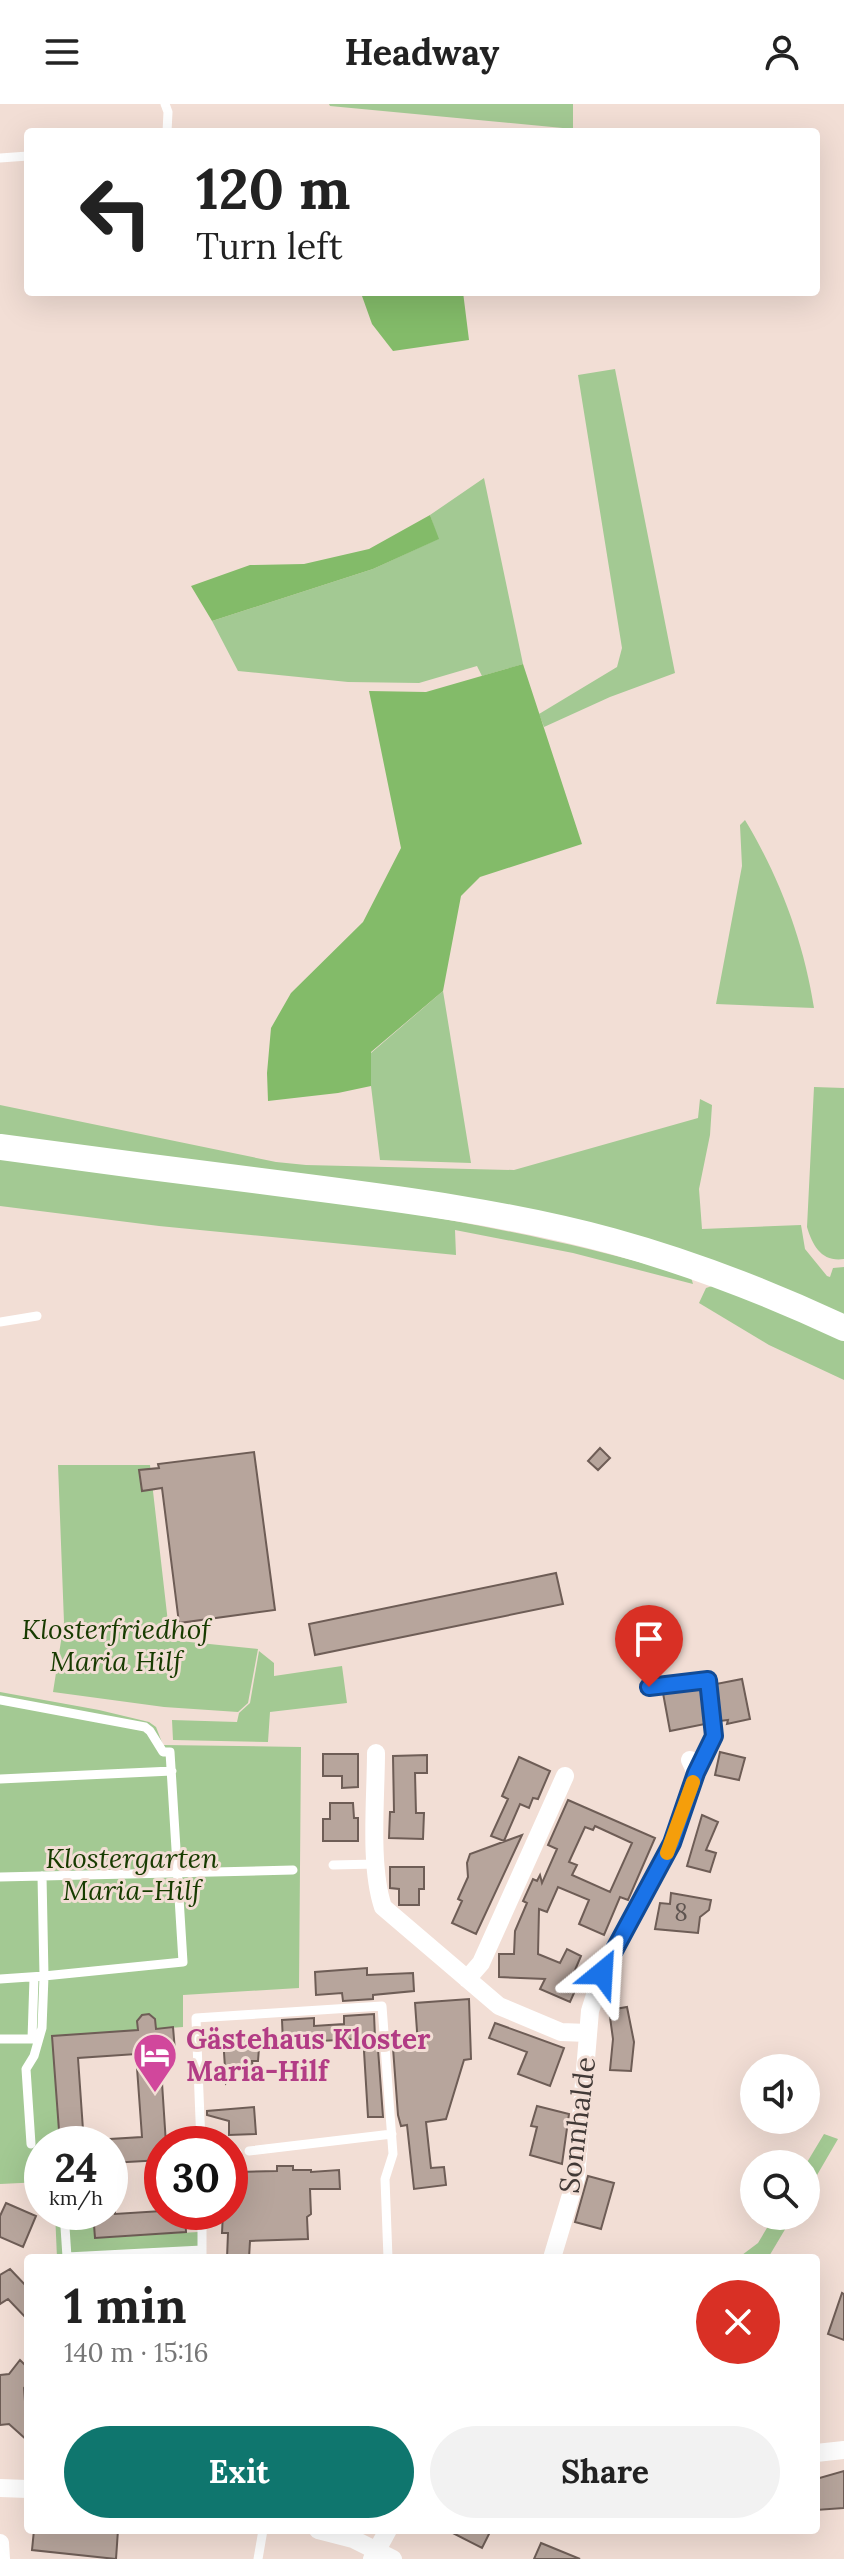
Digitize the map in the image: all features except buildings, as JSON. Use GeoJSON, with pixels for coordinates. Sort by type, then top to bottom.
{"type":"FeatureCollection","features":[{"type":"Feature","properties":{"kind":"main road"},"geometry":{"type":"LineString","coordinates":[[0,1147],[350,1193],[533,1223],[611,1241],[705,1271],[782,1299],[844,1328]]}},
{"type":"Feature","properties":{"kind":"street"},"geometry":{"type":"LineString","coordinates":[[376,1753],[376,1864],[378,1892],[383,1907],[499,2006],[561,2032],[588,2033]]}},
{"type":"Feature","properties":{"kind":"street","name":"Sonnhalde"},"geometry":{"type":"LineString","coordinates":[[553,2254],[576,2178],[590,2011],[602,1973],[672,1843],[693,1766]]}},
{"type":"Feature","properties":{"kind":"street"},"geometry":{"type":"LineString","coordinates":[[467,1979],[481,1963],[565,1776]]}},
{"type":"Feature","properties":{"kind":"street"},"geometry":{"type":"LineString","coordinates":[[820,2453],[844,2450]]}},
{"type":"Feature","properties":{"kind":"street"},"geometry":{"type":"LineString","coordinates":[[0,2488],[24,2489]]}},
{"type":"Feature","properties":{"kind":"street"},"geometry":{"type":"LineString","coordinates":[[334,2534],[353,2539],[374,2554],[393,2559]]}},
{"type":"Feature","properties":{"kind":"street"},"geometry":{"type":"LineString","coordinates":[[374,2554],[386,2534]]}},
{"type":"Feature","properties":{"kind":"street"},"geometry":{"type":"LineString","coordinates":[[0,2543],[1,2559]]}},
{"type":"Feature","properties":{"kind":"lane"},"geometry":{"type":"LineString","coordinates":[[165,104],[167,128]]}},
{"type":"Feature","properties":{"kind":"lane"},"geometry":{"type":"LineString","coordinates":[[0,158],[24,156]]}},
{"type":"Feature","properties":{"kind":"lane"},"geometry":{"type":"LineString","coordinates":[[0,1322],[37,1316]]}},
{"type":"Feature","properties":{"kind":"lane","name":"Sonnhalde"},"geometry":{"type":"LineString","coordinates":[[649,1687],[708,1680],[714,1736],[693,1766]]}},
{"type":"Feature","properties":{"kind":"lane"},"geometry":{"type":"LineString","coordinates":[[0,1700],[145,1727],[163,1752],[169,1748],[183,1962],[0,1979]]}},
{"type":"Feature","properties":{"kind":"lane"},"geometry":{"type":"LineString","coordinates":[[0,1779],[172,1771]]}},
{"type":"Feature","properties":{"kind":"lane"},"geometry":{"type":"LineString","coordinates":[[333,1865],[376,1864]]}},
{"type":"Feature","properties":{"kind":"lane"},"geometry":{"type":"LineString","coordinates":[[0,1877],[293,1870]]}},
{"type":"Feature","properties":{"kind":"lane"},"geometry":{"type":"LineString","coordinates":[[0,2039],[32,2039],[39,1977],[42,1876]]}},
{"type":"Feature","properties":{"kind":"lane"},"geometry":{"type":"LineString","coordinates":[[30,2126],[26,2069],[34,2056],[42,2028],[39,1977]]}},
{"type":"Feature","properties":{"kind":"lane"},"geometry":{"type":"LineString","coordinates":[[200,2126],[196,2018],[382,2006],[393,2154],[385,2179],[388,2254]]}},
{"type":"Feature","properties":{"kind":"lane"},"geometry":{"type":"LineString","coordinates":[[249,2151],[392,2134]]}},
{"type":"Feature","properties":{"kind":"lane"},"geometry":{"type":"LineString","coordinates":[[65,2230],[67,2254]]}},
{"type":"Feature","properties":{"kind":"lane"},"geometry":{"type":"LineString","coordinates":[[202,2230],[202,2254]]}},
{"type":"Feature","properties":{"kind":"lane"},"geometry":{"type":"LineString","coordinates":[[258,2559],[262,2534]]}},
{"type":"Feature","properties":{"kind":"green space"},"geometry":{"type":"Polygon","coordinates":[[[573,104],[573,128],[562,128],[330,106],[573,104]]]}},
{"type":"Feature","properties":{"kind":"green space"},"geometry":{"type":"Polygon","coordinates":[[[362,296],[464,296],[469,340],[393,351],[372,324],[362,296]]]}},
{"type":"Feature","properties":{"kind":"green space"},"geometry":{"type":"Polygon","coordinates":[[[615,369],[675,673],[610,697],[544,727],[539,714],[617,667],[622,648],[578,375],[615,369]]]}},
{"type":"Feature","properties":{"kind":"green space"},"geometry":{"type":"Polygon","coordinates":[[[484,478],[523,664],[482,676],[477,666],[419,683],[348,682],[238,671],[212,621],[373,569],[438,539],[430,515],[484,478]]]}},
{"type":"Feature","properties":{"kind":"green space"},"geometry":{"type":"Polygon","coordinates":[[[430,515],[439,539],[373,569],[212,621],[191,586],[250,565],[304,564],[369,549],[430,515]]]}},
{"type":"Feature","properties":{"kind":"green space"},"geometry":{"type":"Polygon","coordinates":[[[523,664],[582,844],[480,877],[461,896],[443,991],[371,1052],[371,1086],[268,1101],[271,1028],[291,993],[363,922],[401,848],[369,691],[426,692],[523,664]]]}},
{"type":"Feature","properties":{"kind":"green space"},"geometry":{"type":"Polygon","coordinates":[[[745,820],[769,864],[797,934],[814,1008],[716,1004],[742,866],[740,825],[745,820]]]}},
{"type":"Feature","properties":{"kind":"green space"},"geometry":{"type":"Polygon","coordinates":[[[443,991],[471,1163],[380,1160],[371,1086],[371,1053],[443,991]]]}},
{"type":"Feature","properties":{"kind":"green space"},"geometry":{"type":"Polygon","coordinates":[[[814,1087],[844,1088],[844,1259],[830,1258],[820,1252],[807,1227],[814,1087]]]}},
{"type":"Feature","properties":{"kind":"green space"},"geometry":{"type":"Polygon","coordinates":[[[700,1099],[712,1105],[710,1135],[699,1189],[702,1229],[801,1225],[805,1249],[827,1276],[830,1277],[833,1268],[844,1267],[844,1317],[740,1271],[0,1137],[0,1105],[276,1162],[514,1170],[698,1118],[700,1099]]]}},
{"type":"Feature","properties":{"kind":"green space"},"geometry":{"type":"Polygon","coordinates":[[[0,1158],[262,1191],[435,1218],[607,1254],[691,1277],[693,1284],[573,1253],[455,1230],[456,1255],[159,1226],[0,1206],[0,1158]]]}},
{"type":"Feature","properties":{"kind":"green space"},"geometry":{"type":"Polygon","coordinates":[[[715,1285],[787,1313],[844,1341],[844,1380],[769,1345],[699,1303],[706,1288],[715,1285]]]}},
{"type":"Feature","properties":{"kind":"green space","name":"Klosterfriedhof Maria Hilf"},"geometry":{"type":"Polygon","coordinates":[[[58,1465],[150,1465],[170,1640],[258,1649],[248,1703],[238,1712],[164,1707],[53,1692],[64,1622],[58,1465]]]}},
{"type":"Feature","properties":{"kind":"green space"},"geometry":{"type":"Polygon","coordinates":[[[259,1651],[274,1663],[274,1676],[342,1666],[347,1703],[270,1712],[268,1742],[173,1740],[172,1720],[237,1722],[239,1713],[250,1703],[259,1651]]]}},
{"type":"Feature","properties":{"kind":"green space","name":"Klostergarten Maria-Hilf"},"geometry":{"type":"Polygon","coordinates":[[[0,1692],[149,1722],[156,1727],[163,1745],[301,1747],[299,1988],[183,1995],[183,2027],[156,2029],[142,2015],[137,2020],[138,2030],[53,2036],[59,2126],[24,2126],[24,2183],[0,2184],[0,1692]]]}},
{"type":"Feature","properties":{"kind":"green space"},"geometry":{"type":"Polygon","coordinates":[[[824,2134],[838,2139],[820,2170],[820,2150],[814,2150],[824,2134]]]}},
{"type":"Feature","properties":{"kind":"green space"},"geometry":{"type":"Polygon","coordinates":[[[56,2230],[94,2230],[95,2238],[198,2232],[198,2254],[57,2254],[56,2230]]]}},
{"type":"Feature","properties":{"kind":"green space"},"geometry":{"type":"Polygon","coordinates":[[[766,2230],[785,2230],[770,2254],[743,2254],[758,2243],[766,2230]]]}},
{"type":"Feature","properties":{"kind":"slow traffic"},"geometry":{"type":"LineString","coordinates":[[667,1853],[693,1782]]}},
{"type":"Feature","properties":{"kind":"place","name":"Gästehaus Kloster Maria-Hilf"},"geometry":{"type":"Point","coordinates":[155,2094]}},
{"type":"Feature","properties":{"kind":"route"},"geometry":{"type":"LineString","coordinates":[[602,1973],[672,1843],[696,1773],[714,1736],[708,1680],[649,1687]]}}]}
